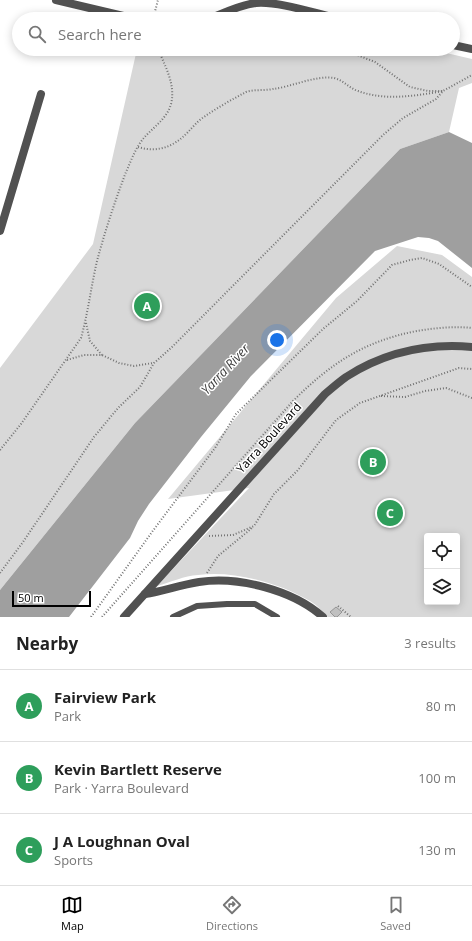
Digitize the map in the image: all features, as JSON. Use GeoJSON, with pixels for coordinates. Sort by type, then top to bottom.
{"type":"FeatureCollection","features":[{"type":"Feature","properties":{"kind":"street"},"geometry":{"type":"LineString","coordinates":[[56,0],[107,12]]}},
{"type":"Feature","properties":{"kind":"street"},"geometry":{"type":"LineString","coordinates":[[226,12],[236,8],[261,3],[280,5],[310,12]]}},
{"type":"Feature","properties":{"kind":"street"},"geometry":{"type":"LineString","coordinates":[[460,46],[472,49]]}},
{"type":"Feature","properties":{"kind":"street"},"geometry":{"type":"LineString","coordinates":[[0,230],[41,94]]}},
{"type":"Feature","properties":{"kind":"street","name":"Yarra Boulevard"},"geometry":{"type":"LineString","coordinates":[[124,617],[325,394],[345,378],[364,366],[410,350],[435,346],[472,347]]}},
{"type":"Feature","properties":{"kind":"street"},"geometry":{"type":"LineString","coordinates":[[144,594],[201,582],[232,582],[269,589],[308,605],[323,617]]}},
{"type":"Feature","properties":{"kind":"lane"},"geometry":{"type":"LineString","coordinates":[[173,617],[197,606],[255,604],[277,617]]}},
{"type":"Feature","properties":{"kind":"path"},"geometry":{"type":"LineString","coordinates":[[155,12],[158,0]]}},
{"type":"Feature","properties":{"kind":"path"},"geometry":{"type":"LineString","coordinates":[[0,450],[21,424],[81,338],[86,322],[97,261],[110,218],[127,171],[137,147],[164,117],[171,105],[172,92],[169,74],[161,56]]}},
{"type":"Feature","properties":{"kind":"path"},"geometry":{"type":"LineString","coordinates":[[360,56],[375,62],[410,87],[428,91],[443,91]]}},
{"type":"Feature","properties":{"kind":"path"},"geometry":{"type":"LineString","coordinates":[[137,147],[151,150],[168,147],[177,142],[195,124],[208,114],[252,90],[273,89],[328,78],[338,79],[356,91],[385,96],[405,97],[443,91],[472,75]]}},
{"type":"Feature","properties":{"kind":"path"},"geometry":{"type":"LineString","coordinates":[[0,573],[23,542],[94,437],[118,408],[140,387],[154,363],[172,347],[383,135],[403,118],[436,99],[443,91]]}},
{"type":"Feature","properties":{"kind":"path"},"geometry":{"type":"LineString","coordinates":[[91,617],[215,448],[236,414],[323,329],[357,301],[392,265],[422,258],[439,264],[472,286]]}},
{"type":"Feature","properties":{"kind":"path"},"geometry":{"type":"LineString","coordinates":[[86,322],[90,341],[102,355],[119,363],[134,366],[154,363]]}},
{"type":"Feature","properties":{"kind":"path"},"geometry":{"type":"LineString","coordinates":[[66,361],[84,355],[102,355]]}},
{"type":"Feature","properties":{"kind":"path"},"geometry":{"type":"LineString","coordinates":[[201,582],[218,556],[254,526],[274,494],[298,470],[336,420],[360,403],[459,368],[472,369]]}},
{"type":"Feature","properties":{"kind":"path"},"geometry":{"type":"LineString","coordinates":[[380,396],[405,397],[425,391],[446,388],[472,398]]}},
{"type":"Feature","properties":{"kind":"path"},"geometry":{"type":"LineString","coordinates":[[196,537],[233,535],[254,526]]}},
{"type":"Feature","properties":{"kind":"path"},"geometry":{"type":"LineString","coordinates":[[338,606],[351,617]]}},
{"type":"Feature","properties":{"kind":"shaded area"},"geometry":{"type":"Polygon","coordinates":[[[135,56],[459,56],[472,59],[472,83],[459,88],[449,132],[400,149],[135,423],[0,590],[0,368],[93,244],[135,56]]]}},
{"type":"Feature","properties":{"kind":"shaded area"},"geometry":{"type":"Polygon","coordinates":[[[397,246],[442,255],[472,277],[472,617],[328,617],[313,603],[285,589],[256,579],[226,574],[193,576],[157,586],[249,488],[168,499],[336,298],[397,246]]]}},
{"type":"Feature","properties":{"kind":"water","name":"Yarra River"},"geometry":{"type":"Polygon","coordinates":[[[449,132],[472,143],[472,268],[438,241],[429,238],[418,237],[375,251],[251,376],[149,504],[138,521],[130,538],[69,617],[0,617],[0,590],[135,423],[400,149],[449,132]]]}},
{"type":"Feature","properties":{"kind":"building"},"geometry":{"type":"Polygon","coordinates":[[[336,607],[342,612],[335,617],[330,612],[336,607]]]}},
{"type":"Feature","properties":{"kind":"place","name":"Fairview Park"},"geometry":{"type":"Point","coordinates":[147,306]}},
{"type":"Feature","properties":{"kind":"place","name":"Kevin Bartlett Reserve"},"geometry":{"type":"Point","coordinates":[373,462]}},
{"type":"Feature","properties":{"kind":"place","name":"J A Loughnan Oval"},"geometry":{"type":"Point","coordinates":[390,513]}}]}
